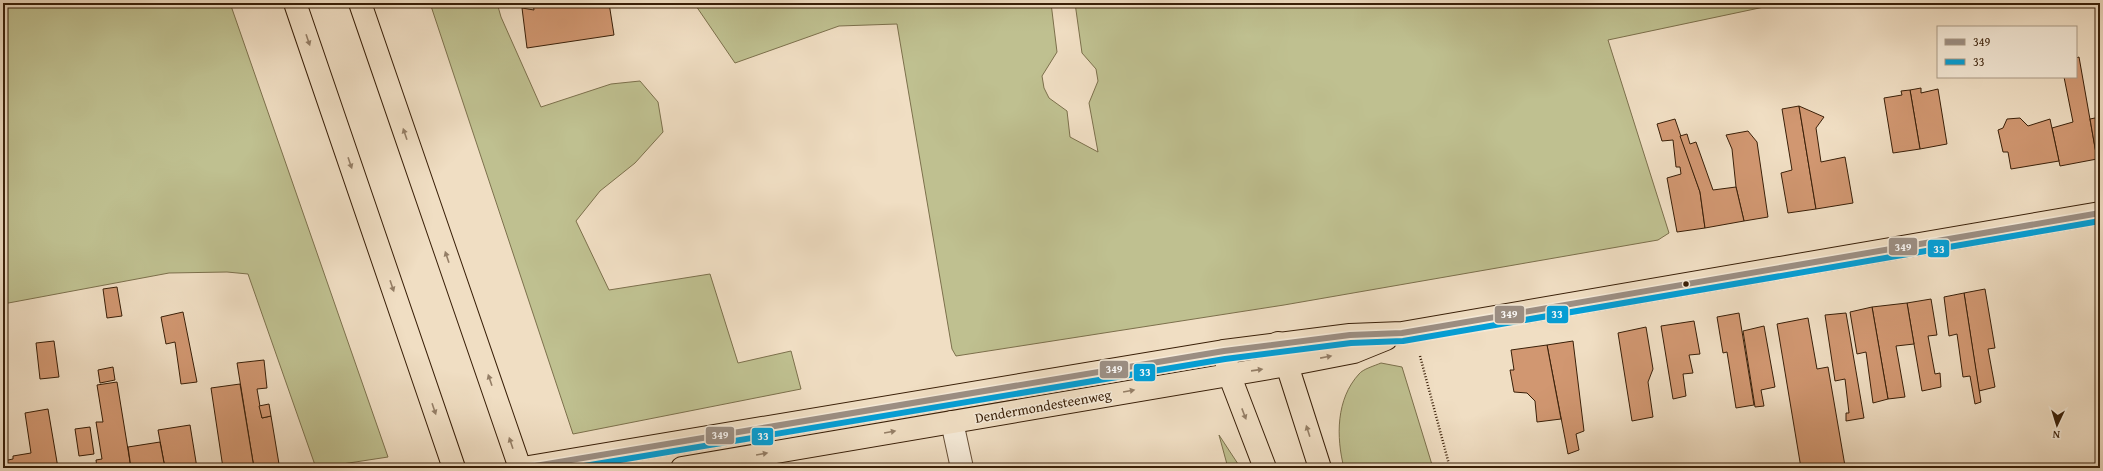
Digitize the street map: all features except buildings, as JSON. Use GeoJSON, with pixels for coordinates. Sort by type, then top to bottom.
{"type":"FeatureCollection","features":[{"type":"Feature","properties":{"kind":"main road"},"geometry":{"type":"LineString","coordinates":[[295,3],[454,468]]}},
{"type":"Feature","properties":{"kind":"main road"},"geometry":{"type":"LineString","coordinates":[[360,3],[502,417],[522,468]]}},
{"type":"Feature","properties":{"kind":"main road","name":"Dendermondesteenweg"},"geometry":{"type":"LineString","coordinates":[[522,468],[1224,351],[1350,335],[1407,332],[2100,213]]}},
{"type":"Feature","properties":{"kind":"main road","name":"Dendermondesteenweg"},"geometry":{"type":"LineString","coordinates":[[682,468],[1287,365],[1354,352],[1407,332]]}},
{"type":"Feature","properties":{"kind":"main road"},"geometry":{"type":"LineString","coordinates":[[1278,343],[1287,365],[1320,468]]}},
{"type":"Feature","properties":{"kind":"main road"},"geometry":{"type":"LineString","coordinates":[[1224,351],[1229,374],[1265,468]]}},
{"type":"Feature","properties":{"kind":"lane"},"geometry":{"type":"LineString","coordinates":[[952,422],[962,468]]}},
{"type":"Feature","properties":{"kind":"path"},"geometry":{"type":"LineString","coordinates":[[1407,332],[1450,468]]}},
{"type":"Feature","properties":{"kind":"green space"},"geometry":{"type":"Polygon","coordinates":[[[3,3],[230,3],[388,457],[316,468],[248,274],[227,272],[169,273],[3,304],[3,3]]]}},
{"type":"Feature","properties":{"kind":"green space"},"geometry":{"type":"Polygon","coordinates":[[[430,3],[497,3],[501,17],[541,107],[611,84],[640,81],[658,102],[663,132],[635,163],[600,191],[576,221],[609,290],[710,274],[738,363],[791,351],[801,389],[573,434],[430,3]]]}},
{"type":"Feature","properties":{"kind":"green space"},"geometry":{"type":"Polygon","coordinates":[[[694,3],[1051,3],[1057,52],[1042,76],[1044,88],[1049,98],[1067,111],[1070,137],[1098,152],[1089,103],[1098,81],[1096,69],[1082,53],[1075,3],[1783,3],[1608,40],[1669,233],[1658,240],[1284,305],[956,356],[952,349],[897,24],[839,26],[735,63],[694,3]]]}},
{"type":"Feature","properties":{"kind":"green space"},"geometry":{"type":"Polygon","coordinates":[[[1381,363],[1402,367],[1433,468],[1344,468],[1341,456],[1339,431],[1342,407],[1346,395],[1351,384],[1361,372],[1381,363]]]}},
{"type":"Feature","properties":{"kind":"green space"},"geometry":{"type":"Polygon","coordinates":[[[1219,435],[1240,467],[1240,468],[1228,468],[1219,435]]]}},
{"type":"Feature","properties":{"kind":"transit line","name":"349"},"geometry":{"type":"LineString","coordinates":[[523,468],[1224,351],[1350,335],[1402,333],[2100,213]]}},
{"type":"Feature","properties":{"kind":"transit line","name":"33"},"geometry":{"type":"LineString","coordinates":[[572,468],[1225,359],[1351,343],[1403,341],[2100,221]]}}]}
